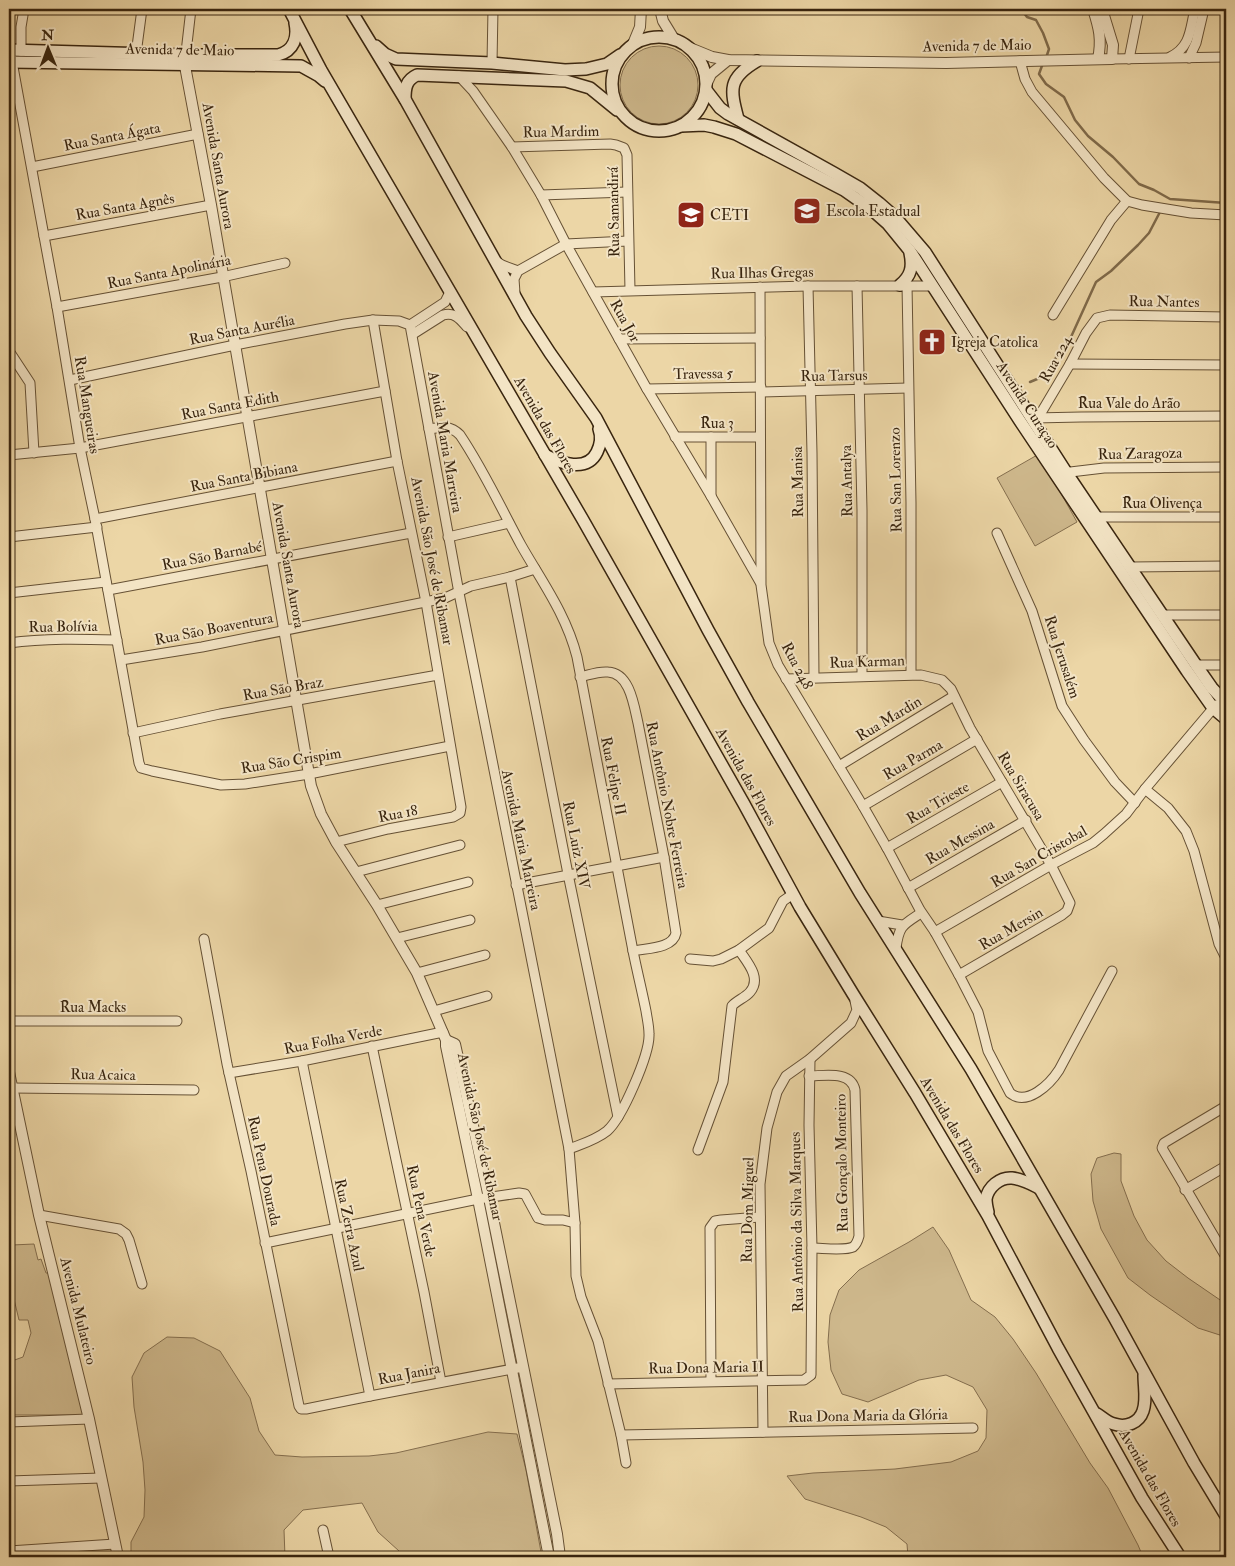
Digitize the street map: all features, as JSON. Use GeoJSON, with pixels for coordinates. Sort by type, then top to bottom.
{"type":"FeatureCollection","features":[{"type":"Feature","properties":{"kind":"main road"},"geometry":{"type":"LineString","coordinates":[[350,9],[406,101],[516,298],[550,353],[596,418],[748,702],[878,921],[970,1069],[1226,1516]]}},
{"type":"Feature","properties":{"kind":"main road","name":"Avenida 7 de Maio"},"geometry":{"type":"LineString","coordinates":[[12,55],[136,54],[185,60],[283,54],[292,46],[296,36],[291,12]]}},
{"type":"Feature","properties":{"kind":"main road","name":"Avenida das Flores"},"geometry":{"type":"LineString","coordinates":[[291,12],[321,70],[482,345],[735,787],[793,894],[853,994],[916,1093],[988,1216],[1142,1498],[1180,1557]]}},
{"type":"Feature","properties":{"kind":"main road"},"geometry":{"type":"LineString","coordinates":[[357,22],[379,49],[396,59],[492,63],[565,70],[586,69],[607,64],[633,44],[644,39],[656,37],[674,39],[690,48],[699,59],[705,71],[706,88],[702,105],[693,117],[681,126],[665,131],[649,130],[634,125],[590,88],[566,81],[417,75],[407,83],[405,90],[406,101]]}},
{"type":"Feature","properties":{"kind":"main road"},"geometry":{"type":"LineString","coordinates":[[622,54],[612,73],[612,95],[622,114]]}},
{"type":"Feature","properties":{"kind":"main road","name":"Avenida 7 de Maio"},"geometry":{"type":"LineString","coordinates":[[12,55],[185,60],[301,66],[319,76],[338,98]]}},
{"type":"Feature","properties":{"kind":"main road"},"geometry":{"type":"LineString","coordinates":[[738,119],[733,97],[735,81],[746,68],[757,61]]}},
{"type":"Feature","properties":{"kind":"main road","name":"Avenida Curaçao"},"geometry":{"type":"LineString","coordinates":[[706,88],[720,108],[834,172],[879,202],[906,229],[925,252],[988,351],[1035,418],[1061,473],[1167,642],[1213,708],[1226,719]]}},
{"type":"Feature","properties":{"kind":"main road","name":"Avenida Curaçao"},"geometry":{"type":"LineString","coordinates":[[681,126],[704,125],[725,129],[844,190],[888,224],[910,251],[976,355],[1061,473],[1097,517],[1196,665],[1224,701]]}},
{"type":"Feature","properties":{"kind":"main road"},"geometry":{"type":"LineString","coordinates":[[904,285],[911,272],[912,260],[910,251]]}},
{"type":"Feature","properties":{"kind":"main road"},"geometry":{"type":"LineString","coordinates":[[976,355],[988,351]]}},
{"type":"Feature","properties":{"kind":"main road"},"geometry":{"type":"LineString","coordinates":[[545,455],[558,462],[571,465],[588,463],[595,456],[600,446],[601,435],[596,418]]}},
{"type":"Feature","properties":{"kind":"main road"},"geometry":{"type":"LineString","coordinates":[[988,1216],[986,1199],[999,1180],[1011,1178],[1023,1180],[1039,1188]]}},
{"type":"Feature","properties":{"kind":"main road"},"geometry":{"type":"LineString","coordinates":[[1094,1411],[1113,1424],[1132,1424],[1139,1420],[1144,1410],[1144,1371]]}},
{"type":"Feature","properties":{"kind":"street","name":"Rua Mangueiras"},"geometry":{"type":"LineString","coordinates":[[24,9],[21,27],[12,55],[70,380],[80,448],[122,660],[139,763]]}},
{"type":"Feature","properties":{"kind":"street"},"geometry":{"type":"LineString","coordinates":[[136,54],[142,9]]}},
{"type":"Feature","properties":{"kind":"street"},"geometry":{"type":"LineString","coordinates":[[185,60],[191,9]]}},
{"type":"Feature","properties":{"kind":"street"},"geometry":{"type":"LineString","coordinates":[[492,63],[493,9]]}},
{"type":"Feature","properties":{"kind":"street"},"geometry":{"type":"LineString","coordinates":[[633,44],[640,27],[641,9]]}},
{"type":"Feature","properties":{"kind":"street"},"geometry":{"type":"LineString","coordinates":[[660,9],[663,21],[674,39]]}},
{"type":"Feature","properties":{"kind":"street"},"geometry":{"type":"LineString","coordinates":[[1093,9],[1100,30],[1101,44],[1098,59]]}},
{"type":"Feature","properties":{"kind":"street"},"geometry":{"type":"LineString","coordinates":[[1102,9],[1113,45],[1112,59]]}},
{"type":"Feature","properties":{"kind":"street"},"geometry":{"type":"LineString","coordinates":[[1129,60],[1140,9]]}},
{"type":"Feature","properties":{"kind":"street"},"geometry":{"type":"LineString","coordinates":[[1167,59],[1183,49],[1194,9]]}},
{"type":"Feature","properties":{"kind":"street"},"geometry":{"type":"LineString","coordinates":[[1189,58],[1196,43],[1204,9]]}},
{"type":"Feature","properties":{"kind":"street","name":"Avenida 7 de Maio"},"geometry":{"type":"LineString","coordinates":[[690,48],[712,57],[728,60],[757,61],[946,63],[1226,57]]}},
{"type":"Feature","properties":{"kind":"street","name":"Avenida Santa Aurora"},"geometry":{"type":"LineString","coordinates":[[185,60],[313,794],[336,842],[377,905],[417,973],[444,1036]]}},
{"type":"Feature","properties":{"kind":"street"},"geometry":{"type":"LineString","coordinates":[[706,88],[711,74],[728,60]]}},
{"type":"Feature","properties":{"kind":"street"},"geometry":{"type":"LineString","coordinates":[[1020,61],[1025,79],[1032,92],[1104,178],[1127,201],[1192,213],[1226,215]]}},
{"type":"Feature","properties":{"kind":"street","name":"Rua Jor"},"geometry":{"type":"LineString","coordinates":[[459,76],[473,91],[512,147],[541,195],[566,244],[647,389],[711,496],[761,585]]}},
{"type":"Feature","properties":{"kind":"street","name":"Rua Santa Ágata"},"geometry":{"type":"LineString","coordinates":[[32,167],[198,134]]}},
{"type":"Feature","properties":{"kind":"street","name":"Rua Mardim"},"geometry":{"type":"LineString","coordinates":[[512,147],[610,144]]}},
{"type":"Feature","properties":{"kind":"street","name":"Rua Samandirá"},"geometry":{"type":"LineString","coordinates":[[610,144],[621,146],[626,151],[630,290]]}},
{"type":"Feature","properties":{"kind":"street"},"geometry":{"type":"LineString","coordinates":[[541,195],[627,192]]}},
{"type":"Feature","properties":{"kind":"street"},"geometry":{"type":"LineString","coordinates":[[1053,315],[1111,220],[1127,201]]}},
{"type":"Feature","properties":{"kind":"street","name":"Rua Santa Agnês"},"geometry":{"type":"LineString","coordinates":[[44,236],[211,205]]}},
{"type":"Feature","properties":{"kind":"street"},"geometry":{"type":"LineString","coordinates":[[516,298],[513,286],[518,270],[566,244],[628,242]]}},
{"type":"Feature","properties":{"kind":"street"},"geometry":{"type":"LineString","coordinates":[[495,260],[502,265],[518,270]]}},
{"type":"Feature","properties":{"kind":"street","name":"Rua Santa Apolinária"},"geometry":{"type":"LineString","coordinates":[[57,307],[222,277],[285,263]]}},
{"type":"Feature","properties":{"kind":"street","name":"Rua San Lorenzo"},"geometry":{"type":"LineString","coordinates":[[904,285],[911,503],[911,674]]}},
{"type":"Feature","properties":{"kind":"street","name":"Rua Ilhas Gregas"},"geometry":{"type":"LineString","coordinates":[[593,292],[808,286],[931,286]]}},
{"type":"Feature","properties":{"kind":"street","name":"Rua Manisa"},"geometry":{"type":"LineString","coordinates":[[808,286],[814,678]]}},
{"type":"Feature","properties":{"kind":"street","name":"Rua Antalya"},"geometry":{"type":"LineString","coordinates":[[857,286],[862,510],[862,676]]}},
{"type":"Feature","properties":{"kind":"street","name":"Rua 248"},"geometry":{"type":"LineString","coordinates":[[760,287],[761,585],[769,643],[786,679],[863,806],[921,912],[960,975],[978,1012],[988,1051],[1010,1093],[1019,1098],[1026,1097],[1051,1082],[1112,970]]}},
{"type":"Feature","properties":{"kind":"street"},"geometry":{"type":"LineString","coordinates":[[450,292],[445,302],[410,325],[413,334],[449,314],[455,315],[468,327],[482,345]]}},
{"type":"Feature","properties":{"kind":"street","name":"Rua Nantes"},"geometry":{"type":"LineString","coordinates":[[1101,316],[1226,317]]}},
{"type":"Feature","properties":{"kind":"street","name":"Rua 224"},"geometry":{"type":"LineString","coordinates":[[1035,418],[1070,364],[1092,323],[1101,316]]}},
{"type":"Feature","properties":{"kind":"street","name":"Rua Santa Aurélia"},"geometry":{"type":"LineString","coordinates":[[70,380],[345,324],[373,320],[410,325]]}},
{"type":"Feature","properties":{"kind":"street","name":"Avenida São José de Ribamar"},"geometry":{"type":"LineString","coordinates":[[373,320],[397,461],[426,602],[461,807]]}},
{"type":"Feature","properties":{"kind":"street","name":"Avenida Maria Marreira"},"geometry":{"type":"LineString","coordinates":[[413,334],[458,593],[569,1149],[576,1276],[579,1290],[598,1341],[626,1463]]}},
{"type":"Feature","properties":{"kind":"street"},"geometry":{"type":"LineString","coordinates":[[619,339],[760,338]]}},
{"type":"Feature","properties":{"kind":"street"},"geometry":{"type":"LineString","coordinates":[[9,351],[30,383],[34,452]]}},
{"type":"Feature","properties":{"kind":"street"},"geometry":{"type":"LineString","coordinates":[[1070,364],[1226,365]]}},
{"type":"Feature","properties":{"kind":"street","name":"Rua Tarsus"},"geometry":{"type":"LineString","coordinates":[[761,389],[908,388]]}},
{"type":"Feature","properties":{"kind":"street","name":"Travessa 5"},"geometry":{"type":"LineString","coordinates":[[647,389],[761,389]]}},
{"type":"Feature","properties":{"kind":"street","name":"Rua Santa Edith"},"geometry":{"type":"LineString","coordinates":[[9,454],[80,448],[386,391]]}},
{"type":"Feature","properties":{"kind":"street","name":"Rua Vale do Arão"},"geometry":{"type":"LineString","coordinates":[[1035,418],[1226,416]]}},
{"type":"Feature","properties":{"kind":"street","name":"Rua Felipe II"},"geometry":{"type":"LineString","coordinates":[[429,428],[448,427],[460,435],[568,627],[577,657],[649,1032],[645,1059],[618,1118],[607,1131],[592,1141],[569,1149]]}},
{"type":"Feature","properties":{"kind":"street","name":"Rua 3"},"geometry":{"type":"LineString","coordinates":[[675,437],[760,437]]}},
{"type":"Feature","properties":{"kind":"street"},"geometry":{"type":"LineString","coordinates":[[711,437],[711,496]]}},
{"type":"Feature","properties":{"kind":"street","name":"Rua Santa Bibiana"},"geometry":{"type":"LineString","coordinates":[[9,537],[96,523],[397,461]]}},
{"type":"Feature","properties":{"kind":"street","name":"Rua Zaragoza"},"geometry":{"type":"LineString","coordinates":[[1061,473],[1125,467],[1226,467]]}},
{"type":"Feature","properties":{"kind":"street","name":"Rua Olivença"},"geometry":{"type":"LineString","coordinates":[[1097,517],[1226,517]]}},
{"type":"Feature","properties":{"kind":"street"},"geometry":{"type":"LineString","coordinates":[[448,538],[509,523]]}},
{"type":"Feature","properties":{"kind":"street","name":"Rua São Barnabé"},"geometry":{"type":"LineString","coordinates":[[9,593],[107,586],[272,559],[411,533]]}},
{"type":"Feature","properties":{"kind":"street","name":"Rua Jerusalém"},"geometry":{"type":"LineString","coordinates":[[997,533],[1032,610],[1062,706],[1115,782],[1135,803]]}},
{"type":"Feature","properties":{"kind":"street"},"geometry":{"type":"LineString","coordinates":[[1130,567],[1226,566]]}},
{"type":"Feature","properties":{"kind":"street","name":"Rua São Boaventura"},"geometry":{"type":"LineString","coordinates":[[122,660],[202,647],[445,598],[471,586],[535,569]]}},
{"type":"Feature","properties":{"kind":"street","name":"Rua Luiz XIV"},"geometry":{"type":"LineString","coordinates":[[510,577],[618,1118]]}},
{"type":"Feature","properties":{"kind":"street"},"geometry":{"type":"LineString","coordinates":[[1162,615],[1226,615]]}},
{"type":"Feature","properties":{"kind":"street","name":"Rua Bolívia"},"geometry":{"type":"LineString","coordinates":[[9,644],[26,641],[71,639],[117,640]]}},
{"type":"Feature","properties":{"kind":"street"},"geometry":{"type":"LineString","coordinates":[[1196,665],[1226,665]]}},
{"type":"Feature","properties":{"kind":"street","name":"Rua Antônio Nobre Ferreira"},"geometry":{"type":"LineString","coordinates":[[580,677],[595,673],[608,672],[617,674],[628,689],[638,723],[664,857],[676,933],[675,938],[669,944],[633,951]]}},
{"type":"Feature","properties":{"kind":"street","name":"Rua Karman"},"geometry":{"type":"LineString","coordinates":[[786,679],[911,674],[936,678],[947,684]]}},
{"type":"Feature","properties":{"kind":"street","name":"Rua São Braz"},"geometry":{"type":"LineString","coordinates":[[133,733],[438,675]]}},
{"type":"Feature","properties":{"kind":"street","name":"Rua Siracusa"},"geometry":{"type":"LineString","coordinates":[[947,684],[964,717],[1026,820],[1070,903]]}},
{"type":"Feature","properties":{"kind":"street","name":"Rua Mardin"},"geometry":{"type":"LineString","coordinates":[[839,766],[954,696]]}},
{"type":"Feature","properties":{"kind":"street","name":"Rua San Cristobal"},"geometry":{"type":"LineString","coordinates":[[935,932],[1093,843],[1112,828],[1213,708],[1224,701]]}},
{"type":"Feature","properties":{"kind":"street","name":"Rua Parma"},"geometry":{"type":"LineString","coordinates":[[863,806],[977,738]]}},
{"type":"Feature","properties":{"kind":"street","name":"Rua São Crispim"},"geometry":{"type":"LineString","coordinates":[[139,763],[141,768],[145,770],[221,784],[245,784],[309,774],[450,746]]}},
{"type":"Feature","properties":{"kind":"street","name":"Rua Trieste"},"geometry":{"type":"LineString","coordinates":[[887,848],[1002,782]]}},
{"type":"Feature","properties":{"kind":"street"},"geometry":{"type":"LineString","coordinates":[[1145,789],[1168,808],[1186,831],[1194,851],[1219,944],[1226,958]]}},
{"type":"Feature","properties":{"kind":"street","name":"Rua 18"},"geometry":{"type":"LineString","coordinates":[[336,842],[453,816],[460,812],[461,807]]}},
{"type":"Feature","properties":{"kind":"street","name":"Rua Messina"},"geometry":{"type":"LineString","coordinates":[[908,888],[1026,820]]}},
{"type":"Feature","properties":{"kind":"street"},"geometry":{"type":"LineString","coordinates":[[356,872],[460,845]]}},
{"type":"Feature","properties":{"kind":"street"},"geometry":{"type":"LineString","coordinates":[[516,885],[664,857]]}},
{"type":"Feature","properties":{"kind":"street"},"geometry":{"type":"LineString","coordinates":[[377,905],[468,882]]}},
{"type":"Feature","properties":{"kind":"street"},"geometry":{"type":"LineString","coordinates":[[690,959],[713,961],[740,950],[769,928],[783,901],[793,894]]}},
{"type":"Feature","properties":{"kind":"street","name":"Rua Mersin"},"geometry":{"type":"LineString","coordinates":[[960,975],[1062,915],[1067,911],[1070,903]]}},
{"type":"Feature","properties":{"kind":"street"},"geometry":{"type":"LineString","coordinates":[[896,948],[897,937],[902,926],[921,912]]}},
{"type":"Feature","properties":{"kind":"street"},"geometry":{"type":"LineString","coordinates":[[397,938],[470,920]]}},
{"type":"Feature","properties":{"kind":"street"},"geometry":{"type":"LineString","coordinates":[[878,921],[902,926]]}},
{"type":"Feature","properties":{"kind":"street","name":"Rua Pena Dourada"},"geometry":{"type":"LineString","coordinates":[[204,939],[229,1073],[298,1403],[301,1409]]}},
{"type":"Feature","properties":{"kind":"street"},"geometry":{"type":"LineString","coordinates":[[698,1150],[723,1082],[732,1006],[751,992],[755,982],[756,976],[740,950]]}},
{"type":"Feature","properties":{"kind":"street"},"geometry":{"type":"LineString","coordinates":[[417,973],[485,955]]}},
{"type":"Feature","properties":{"kind":"street"},"geometry":{"type":"LineString","coordinates":[[851,1023],[857,1010],[853,994]]}},
{"type":"Feature","properties":{"kind":"street"},"geometry":{"type":"LineString","coordinates":[[434,1011],[487,996]]}},
{"type":"Feature","properties":{"kind":"street","name":"Rua Macks"},"geometry":{"type":"LineString","coordinates":[[9,1021],[176,1021]]}},
{"type":"Feature","properties":{"kind":"street"},"geometry":{"type":"LineString","coordinates":[[851,1023],[864,1022],[882,1040]]}},
{"type":"Feature","properties":{"kind":"street","name":"Rua Dom Miguel"},"geometry":{"type":"LineString","coordinates":[[763,1432],[760,1184],[762,1155],[767,1128],[777,1092],[786,1076],[810,1059],[851,1023]]}},
{"type":"Feature","properties":{"kind":"street","name":"Avenida São José de Ribamar"},"geometry":{"type":"LineString","coordinates":[[444,1036],[455,1044],[489,1198],[557,1534],[560,1557]]}},
{"type":"Feature","properties":{"kind":"street","name":"Avenida São José de Ribamar"},"geometry":{"type":"LineString","coordinates":[[444,1036],[549,1557]]}},
{"type":"Feature","properties":{"kind":"street","name":"Rua Folha Verde"},"geometry":{"type":"LineString","coordinates":[[229,1073],[302,1061],[372,1046],[444,1036]]}},
{"type":"Feature","properties":{"kind":"street","name":"Rua Pena Verde"},"geometry":{"type":"LineString","coordinates":[[372,1046],[441,1382]]}},
{"type":"Feature","properties":{"kind":"street","name":"Rua Antônio da Silva Marques"},"geometry":{"type":"LineString","coordinates":[[804,1380],[811,1375],[812,1370],[810,1059]]}},
{"type":"Feature","properties":{"kind":"street","name":"Rua Zerra Azul"},"geometry":{"type":"LineString","coordinates":[[302,1061],[370,1396]]}},
{"type":"Feature","properties":{"kind":"street","name":"Avenida Mulateiro"},"geometry":{"type":"LineString","coordinates":[[9,1072],[39,1215],[89,1419],[118,1557]]}},
{"type":"Feature","properties":{"kind":"street","name":"Rua Gonçalo Monteiro"},"geometry":{"type":"LineString","coordinates":[[809,1076],[838,1075],[850,1079],[854,1084],[857,1128],[859,1236],[857,1243],[848,1248],[812,1248]]}},
{"type":"Feature","properties":{"kind":"street","name":"Rua Acaica"},"geometry":{"type":"LineString","coordinates":[[11,1088],[194,1090]]}},
{"type":"Feature","properties":{"kind":"street"},"geometry":{"type":"LineString","coordinates":[[1226,1106],[1162,1145],[1163,1151],[1185,1190],[1226,1257]]}},
{"type":"Feature","properties":{"kind":"street"},"geometry":{"type":"LineString","coordinates":[[1185,1190],[1226,1166]]}},
{"type":"Feature","properties":{"kind":"street"},"geometry":{"type":"LineString","coordinates":[[265,1243],[513,1194],[525,1194],[538,1218],[574,1223]]}},
{"type":"Feature","properties":{"kind":"street"},"geometry":{"type":"LineString","coordinates":[[39,1215],[119,1229],[126,1234],[129,1240],[142,1284]]}},
{"type":"Feature","properties":{"kind":"street"},"geometry":{"type":"LineString","coordinates":[[711,1381],[710,1228],[715,1222],[721,1220],[760,1217]]}},
{"type":"Feature","properties":{"kind":"street","name":"Rua Janira"},"geometry":{"type":"LineString","coordinates":[[301,1409],[523,1367]]}},
{"type":"Feature","properties":{"kind":"street","name":"Rua Dona Maria II"},"geometry":{"type":"LineString","coordinates":[[608,1384],[804,1380]]}},
{"type":"Feature","properties":{"kind":"street"},"geometry":{"type":"LineString","coordinates":[[9,1422],[89,1419]]}},
{"type":"Feature","properties":{"kind":"street","name":"Rua Dona Maria da Glória"},"geometry":{"type":"LineString","coordinates":[[763,1432],[973,1428]]}},
{"type":"Feature","properties":{"kind":"street"},"geometry":{"type":"LineString","coordinates":[[621,1435],[763,1432]]}},
{"type":"Feature","properties":{"kind":"street"},"geometry":{"type":"LineString","coordinates":[[9,1481],[101,1478]]}},
{"type":"Feature","properties":{"kind":"street"},"geometry":{"type":"LineString","coordinates":[[323,1530],[329,1557]]}},
{"type":"Feature","properties":{"kind":"street"},"geometry":{"type":"LineString","coordinates":[[9,1551],[56,1553],[116,1544]]}},
{"type":"Feature","properties":{"kind":"shaded area"},"geometry":{"type":"Polygon","coordinates":[[[651,46],[667,46],[681,52],[692,63],[698,77],[698,93],[692,107],[681,118],[667,124],[651,124],[637,118],[626,107],[620,93],[620,77],[626,63],[637,52],[651,46]]]}},
{"type":"Feature","properties":{"kind":"shaded area"},"geometry":{"type":"Polygon","coordinates":[[[1039,454],[1077,522],[1035,546],[997,478],[1039,454]]]}},
{"type":"Feature","properties":{"kind":"shaded area"},"geometry":{"type":"Polygon","coordinates":[[[1114,1153],[1121,1154],[1121,1181],[1134,1216],[1147,1240],[1166,1261],[1226,1304],[1226,1337],[1198,1328],[1128,1278],[1101,1229],[1093,1201],[1091,1174],[1097,1158],[1114,1153]]]}},
{"type":"Feature","properties":{"kind":"shaded area"},"geometry":{"type":"Polygon","coordinates":[[[933,1227],[949,1250],[971,1300],[995,1317],[1013,1339],[1036,1373],[1090,1463],[1108,1488],[1143,1557],[908,1557],[907,1544],[886,1527],[805,1499],[787,1476],[895,1469],[951,1462],[978,1451],[986,1438],[987,1410],[973,1387],[946,1375],[919,1380],[868,1402],[842,1394],[831,1370],[828,1342],[830,1315],[839,1290],[859,1270],[933,1227]]]}},
{"type":"Feature","properties":{"kind":"shaded area"},"geometry":{"type":"Polygon","coordinates":[[[9,1238],[12,1245],[34,1244],[38,1260],[41,1259],[46,1273],[50,1273],[83,1415],[9,1415],[9,1362],[23,1357],[31,1333],[28,1320],[19,1320],[13,1295],[9,1296],[9,1238]]]}},
{"type":"Feature","properties":{"kind":"shaded area"},"geometry":{"type":"Polygon","coordinates":[[[167,1337],[194,1338],[220,1351],[250,1398],[259,1431],[275,1455],[302,1457],[369,1456],[396,1453],[488,1432],[517,1434],[526,1470],[541,1552],[540,1557],[404,1557],[378,1532],[362,1503],[303,1510],[284,1530],[285,1557],[131,1557],[131,1542],[144,1517],[145,1490],[132,1377],[144,1353],[167,1337]]]}},
{"type":"Feature","properties":{"kind":"waterway"},"geometry":{"type":"LineString","coordinates":[[1021,9],[1027,17],[1036,20],[1043,33],[1049,49],[1046,58]]}},
{"type":"Feature","properties":{"kind":"waterway"},"geometry":{"type":"LineString","coordinates":[[1043,63],[1039,74],[1046,84],[1064,97],[1075,120],[1088,136],[1113,157],[1139,184],[1170,199],[1226,203]]}},
{"type":"Feature","properties":{"kind":"waterway"},"geometry":{"type":"LineString","coordinates":[[1030,382],[1042,377],[1071,337],[1096,282],[1111,271],[1149,233],[1161,210]]}},
{"type":"Feature","properties":{"kind":"place","name":"Escola Estadual"},"geometry":{"type":"Point","coordinates":[807,211]}},
{"type":"Feature","properties":{"kind":"place","name":"CETI"},"geometry":{"type":"Point","coordinates":[691,215]}},
{"type":"Feature","properties":{"kind":"place","name":"Igreja Catolica"},"geometry":{"type":"Point","coordinates":[932,342]}}]}
